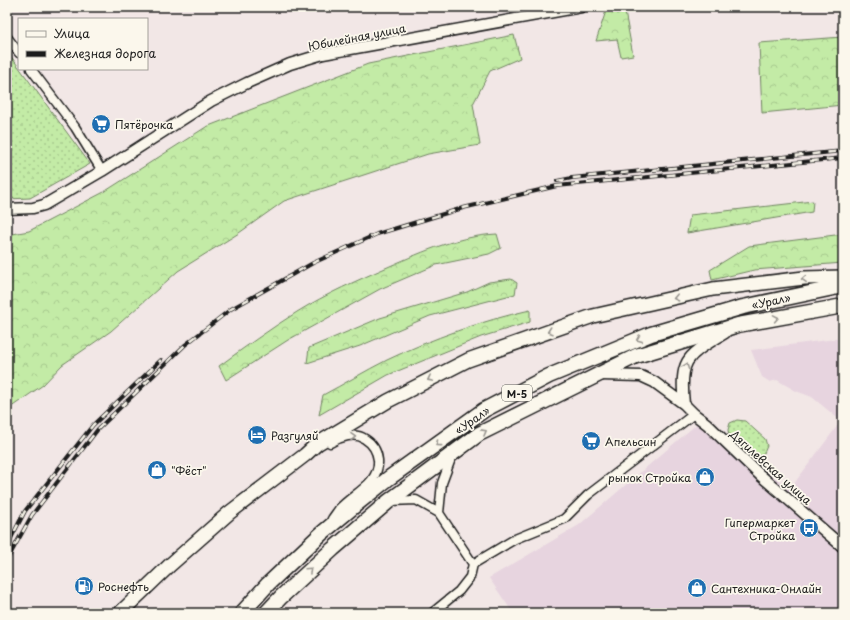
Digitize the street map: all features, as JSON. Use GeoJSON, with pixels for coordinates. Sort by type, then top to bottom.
{"type":"FeatureCollection","features":[{"type":"Feature","properties":{"kind":"highway","name":"«Урал»"},"geometry":{"type":"LineString","coordinates":[[242,613],[268,584],[321,534],[389,478],[484,410],[548,376],[652,334],[743,306],[843,286]]}},
{"type":"Feature","properties":{"kind":"highway","name":"«Урал»"},"geometry":{"type":"LineString","coordinates":[[266,613],[281,597],[333,549],[389,501],[479,434],[636,356],[738,325],[843,306]]}},
{"type":"Feature","properties":{"kind":"main road"},"geometry":{"type":"LineString","coordinates":[[120,613],[170,565],[224,517],[317,444],[388,401],[468,360],[593,316],[714,289],[804,278],[843,277]]}},
{"type":"Feature","properties":{"kind":"street","name":"Юбилейная улица"},"geometry":{"type":"LineString","coordinates":[[7,209],[32,208],[44,205],[102,171],[211,101],[246,83],[290,64],[323,54],[581,7]]}},
{"type":"Feature","properties":{"kind":"street"},"geometry":{"type":"LineString","coordinates":[[7,37],[18,52]]}},
{"type":"Feature","properties":{"kind":"street"},"geometry":{"type":"LineString","coordinates":[[32,70],[75,127],[102,171]]}},
{"type":"Feature","properties":{"kind":"street"},"geometry":{"type":"LineString","coordinates":[[684,404],[683,376],[686,363],[694,352],[738,325]]}},
{"type":"Feature","properties":{"kind":"street","name":"Дягилевская улица"},"geometry":{"type":"LineString","coordinates":[[597,375],[641,376],[654,382],[684,404],[707,424],[760,475],[843,547]]}},
{"type":"Feature","properties":{"kind":"street"},"geometry":{"type":"LineString","coordinates":[[432,613],[459,591],[470,577],[473,564],[515,539],[564,519],[588,495],[694,414]]}},
{"type":"Feature","properties":{"kind":"street"},"geometry":{"type":"LineString","coordinates":[[304,455],[321,449],[338,439],[351,436],[362,437],[372,444],[377,454],[378,464],[376,474],[368,484],[340,508],[321,534]]}},
{"type":"Feature","properties":{"kind":"street"},"geometry":{"type":"LineString","coordinates":[[439,513],[442,483],[452,455]]}},
{"type":"Feature","properties":{"kind":"street"},"geometry":{"type":"LineString","coordinates":[[389,501],[416,500],[439,513],[473,564]]}},
{"type":"Feature","properties":{"kind":"shaded area","name":"рынок Стройка"},"geometry":{"type":"Polygon","coordinates":[[[843,338],[843,613],[513,613],[489,578],[579,525],[705,417],[758,464],[790,489],[841,421],[812,397],[796,391],[777,380],[770,382],[762,377],[751,350],[843,338]]]}},
{"type":"Feature","properties":{"kind":"green space"},"geometry":{"type":"Polygon","coordinates":[[[617,8],[625,12],[633,55],[621,57],[617,39],[596,41],[606,11],[617,8]]]}},
{"type":"Feature","properties":{"kind":"green space"},"geometry":{"type":"Polygon","coordinates":[[[514,35],[520,58],[490,71],[473,104],[480,145],[428,154],[284,201],[239,233],[178,271],[111,331],[62,365],[43,385],[7,410],[7,235],[29,231],[104,192],[206,127],[368,64],[514,35]]]}},
{"type":"Feature","properties":{"kind":"green space"},"geometry":{"type":"Polygon","coordinates":[[[843,37],[843,105],[762,113],[759,43],[843,37]]]}},
{"type":"Feature","properties":{"kind":"green space"},"geometry":{"type":"Polygon","coordinates":[[[7,51],[18,66],[18,70],[21,70],[90,164],[30,198],[7,199],[7,51]]]}},
{"type":"Feature","properties":{"kind":"green space"},"geometry":{"type":"Polygon","coordinates":[[[813,201],[812,212],[687,233],[690,215],[813,201]]]}},
{"type":"Feature","properties":{"kind":"green space"},"geometry":{"type":"Polygon","coordinates":[[[497,234],[501,248],[489,254],[436,265],[380,289],[288,340],[226,380],[219,366],[277,325],[319,299],[403,260],[442,245],[483,235],[497,234]]]}},
{"type":"Feature","properties":{"kind":"green space"},"geometry":{"type":"Polygon","coordinates":[[[843,234],[843,263],[754,270],[712,280],[710,270],[749,246],[843,234]]]}},
{"type":"Feature","properties":{"kind":"green space"},"geometry":{"type":"Polygon","coordinates":[[[511,279],[517,283],[515,294],[430,316],[360,346],[307,363],[309,348],[380,318],[467,292],[489,282],[511,279]]]}},
{"type":"Feature","properties":{"kind":"green space"},"geometry":{"type":"Polygon","coordinates":[[[530,310],[530,322],[481,337],[388,375],[319,415],[323,395],[387,360],[422,344],[457,331],[493,319],[530,310]]]}},
{"type":"Feature","properties":{"kind":"green space"},"geometry":{"type":"Polygon","coordinates":[[[737,420],[745,421],[765,439],[767,446],[764,453],[759,457],[753,458],[729,436],[728,430],[730,423],[737,420]]]}},
{"type":"Feature","properties":{"kind":"railway"},"geometry":{"type":"LineString","coordinates":[[557,181],[572,178],[843,151]]}},
{"type":"Feature","properties":{"kind":"railway"},"geometry":{"type":"LineString","coordinates":[[7,560],[32,515],[98,429],[185,345],[231,309],[313,263],[377,234],[463,208],[557,186],[843,158]]}},
{"type":"Feature","properties":{"kind":"railway"},"geometry":{"type":"LineString","coordinates":[[7,546],[25,511],[93,425],[161,360]]}},
{"type":"Feature","properties":{"kind":"place","name":"Пятёрочка"},"geometry":{"type":"Point","coordinates":[101,124]}},
{"type":"Feature","properties":{"kind":"place","name":"Разгуляй"},"geometry":{"type":"Point","coordinates":[257,435]}},
{"type":"Feature","properties":{"kind":"place","name":"Апельсин"},"geometry":{"type":"Point","coordinates":[591,441]}},
{"type":"Feature","properties":{"kind":"place","name":"\"Фёст\""},"geometry":{"type":"Point","coordinates":[157,470]}},
{"type":"Feature","properties":{"kind":"place","name":"рынок Стройка"},"geometry":{"type":"Point","coordinates":[705,477]}},
{"type":"Feature","properties":{"kind":"place","name":"Гипермаркет Стройка"},"geometry":{"type":"Point","coordinates":[809,528]}},
{"type":"Feature","properties":{"kind":"place","name":"Роснефть"},"geometry":{"type":"Point","coordinates":[84,586]}},
{"type":"Feature","properties":{"kind":"place","name":"Сантехника-Онлайн"},"geometry":{"type":"Point","coordinates":[697,588]}}]}
